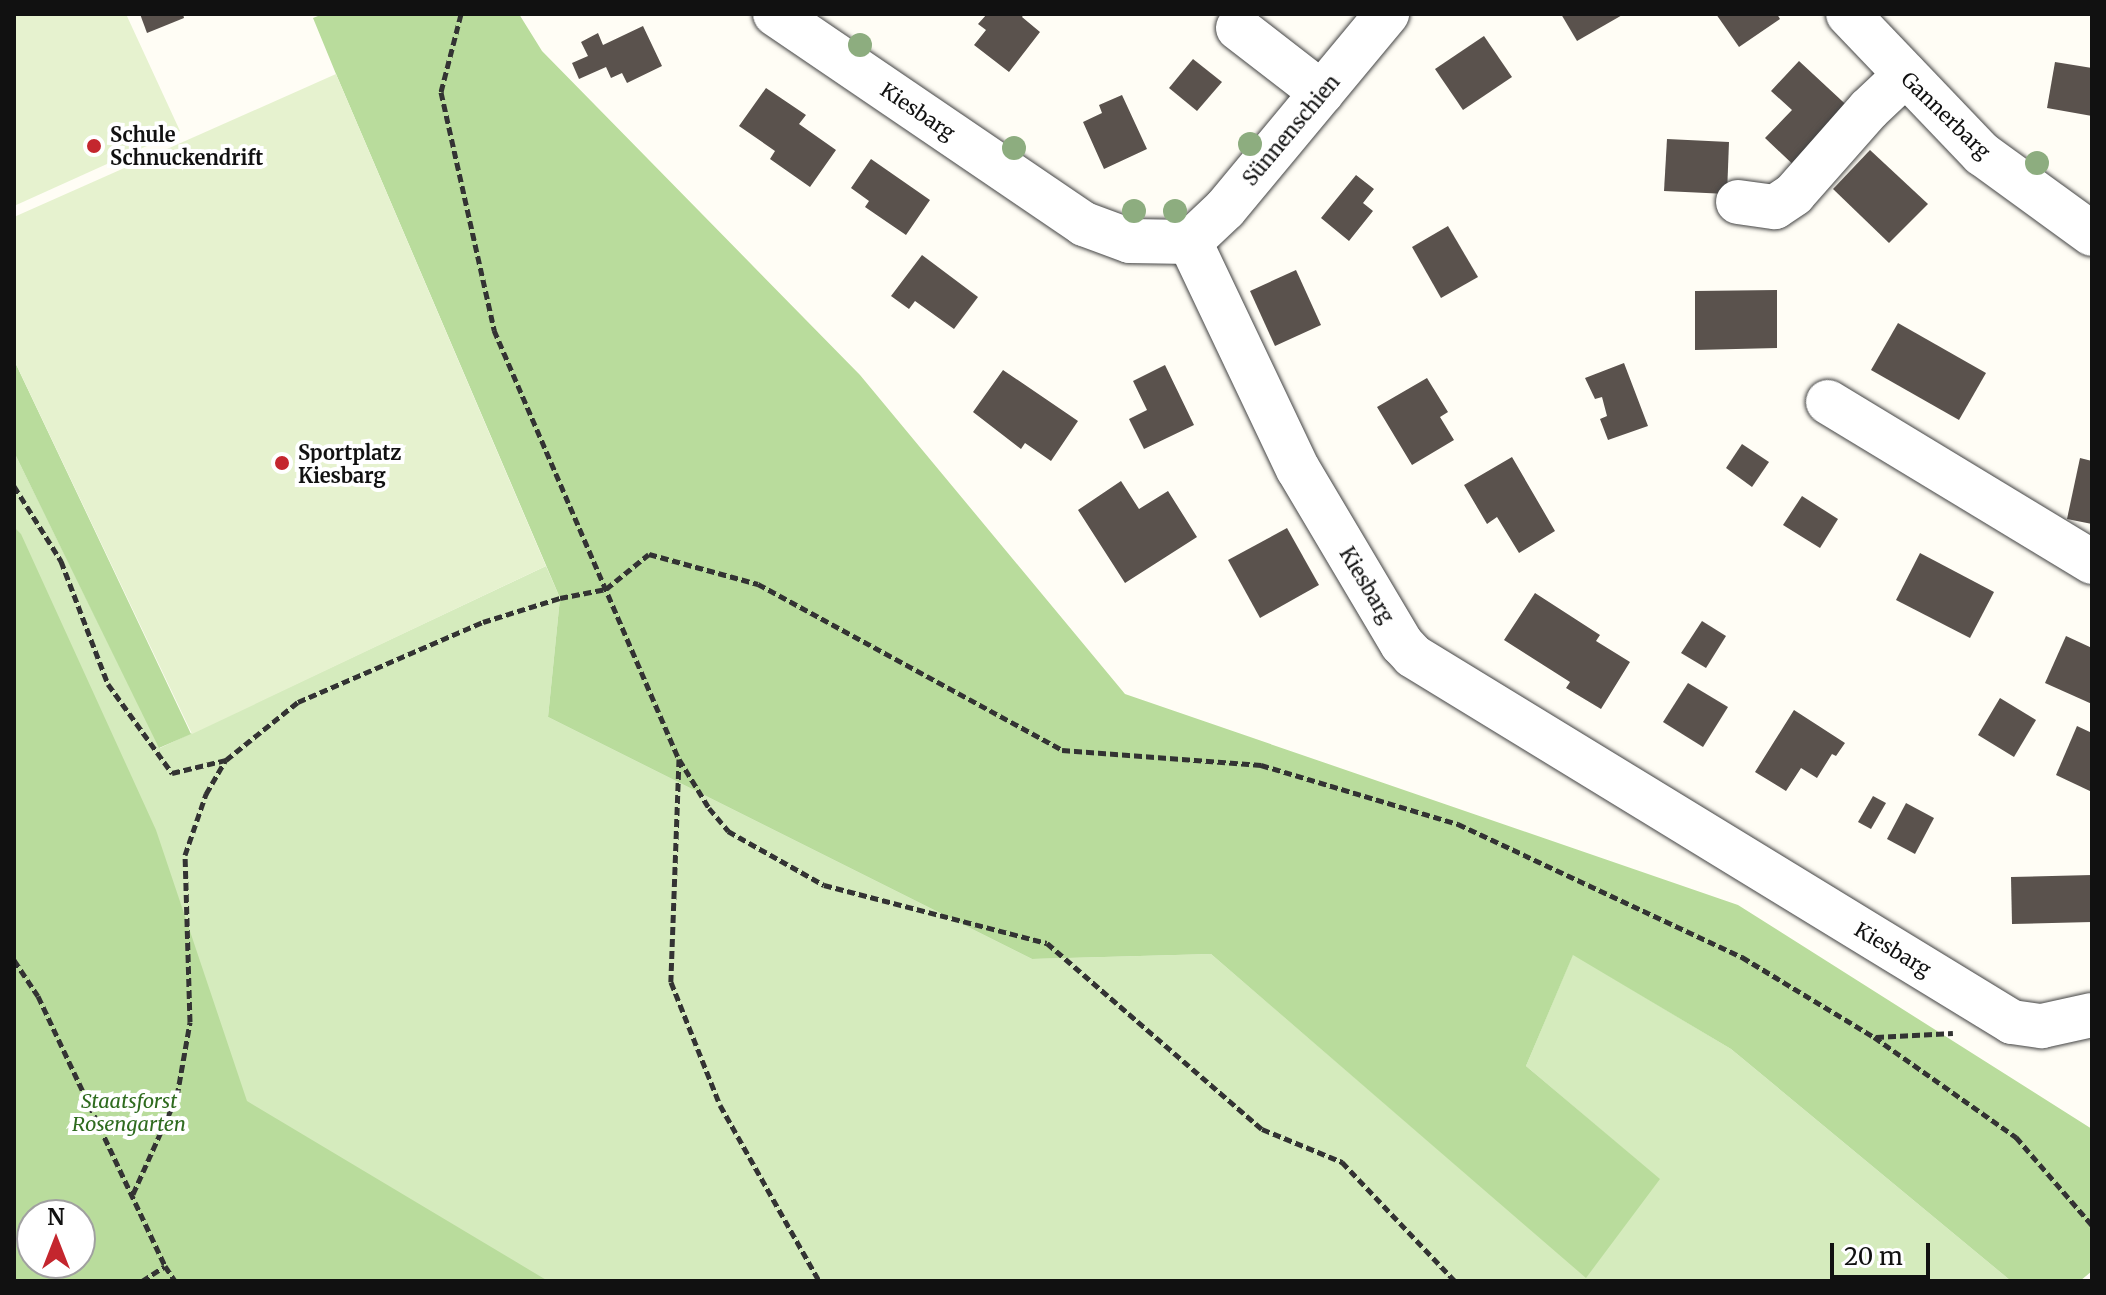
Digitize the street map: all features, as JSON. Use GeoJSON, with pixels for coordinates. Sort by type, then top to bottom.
{"type":"FeatureCollection","features":[{"type":"Feature","properties":{"kind":"street","name":"Kiesbarg"},"geometry":{"type":"LineString","coordinates":[[775,14],[1084,224],[1130,241],[1190,242],[1298,469],[1402,644],[1413,656],[2012,1022],[2042,1026],[2092,1015]]}},
{"type":"Feature","properties":{"kind":"street","name":"Sünnenschien"},"geometry":{"type":"LineString","coordinates":[[1190,242],[1225,209],[1387,14]]}},
{"type":"Feature","properties":{"kind":"street","name":"Gannerbarg"},"geometry":{"type":"LineString","coordinates":[[1848,14],[1982,154],[2092,234]]}},
{"type":"Feature","properties":{"kind":"street"},"geometry":{"type":"LineString","coordinates":[[1238,28],[1322,93]]}},
{"type":"Feature","properties":{"kind":"street"},"geometry":{"type":"LineString","coordinates":[[1738,202],[1775,207],[1794,194],[1869,109],[1905,75]]}},
{"type":"Feature","properties":{"kind":"street"},"geometry":{"type":"LineString","coordinates":[[1828,402],[2092,562]]}},
{"type":"Feature","properties":{"kind":"path"},"geometry":{"type":"LineString","coordinates":[[461,14],[441,92],[494,330],[679,759],[709,808],[728,831],[824,885],[1047,943],[1262,1129],[1342,1162],[1455,1281]]}},
{"type":"Feature","properties":{"kind":"path"},"geometry":{"type":"LineString","coordinates":[[14,486],[61,561],[108,684],[172,773],[226,760]]}},
{"type":"Feature","properties":{"kind":"path"},"geometry":{"type":"LineString","coordinates":[[133,1194],[177,1096],[190,1022],[185,855],[206,794],[226,760],[298,702],[483,622],[560,598],[606,589],[649,554],[758,584],[1062,750],[1261,765],[1458,824],[1742,957],[1874,1037],[2016,1137],[2092,1225]]}},
{"type":"Feature","properties":{"kind":"path"},"geometry":{"type":"LineString","coordinates":[[679,759],[671,982],[720,1105],[819,1281]]}},
{"type":"Feature","properties":{"kind":"path"},"geometry":{"type":"LineString","coordinates":[[14,960],[38,996],[165,1266],[175,1281]]}},
{"type":"Feature","properties":{"kind":"path"},"geometry":{"type":"LineString","coordinates":[[1874,1037],[1983,1031],[2012,1022]]}},
{"type":"Feature","properties":{"kind":"path"},"geometry":{"type":"LineString","coordinates":[[142,1281],[165,1266]]}},
{"type":"Feature","properties":{"kind":"green space"},"geometry":{"type":"Polygon","coordinates":[[[14,14],[126,14],[180,131],[14,206],[14,14]]]}},
{"type":"Feature","properties":{"kind":"green space"},"geometry":{"type":"Polygon","coordinates":[[[323,14],[519,14],[542,51],[860,375],[1125,694],[1738,905],[2092,1129],[2092,1271],[2080,1281],[2011,1281],[1731,1049],[1573,955],[1526,1066],[1660,1179],[1586,1278],[1211,954],[1032,959],[548,717],[560,598],[313,18],[323,14]]]}},
{"type":"Feature","properties":{"kind":"green space","name":"Sportplatz Kiesbarg"},"geometry":{"type":"Polygon","coordinates":[[[336,74],[546,566],[192,734],[14,360],[14,217],[336,74]]]}},
{"type":"Feature","properties":{"kind":"green space"},"geometry":{"type":"Polygon","coordinates":[[[14,360],[191,734],[159,748],[14,452],[14,360]]]}},
{"type":"Feature","properties":{"kind":"green space"},"geometry":{"type":"Polygon","coordinates":[[[14,452],[160,748],[546,566],[560,598],[548,717],[1032,959],[1211,954],[1586,1277],[1659,1179],[1526,1066],[1573,954],[1731,1049],[2011,1281],[14,1281],[14,452]]]}},
{"type":"Feature","properties":{"kind":"green space","name":"Staatsforst Rosengarten"},"geometry":{"type":"Polygon","coordinates":[[[14,527],[21,534],[156,830],[247,1101],[548,1281],[14,1281],[14,527]]]}},
{"type":"Feature","properties":{"kind":"building"},"geometry":{"type":"Polygon","coordinates":[[[140,14],[183,14],[184,18],[147,33],[140,14]]]}},
{"type":"Feature","properties":{"kind":"building"},"geometry":{"type":"Polygon","coordinates":[[[987,14],[1024,14],[1022,17],[1040,32],[1009,72],[974,45],[986,30],[978,24],[987,14]]]}},
{"type":"Feature","properties":{"kind":"building"},"geometry":{"type":"Polygon","coordinates":[[[1561,14],[1624,14],[1577,41],[1561,14]]]}},
{"type":"Feature","properties":{"kind":"building"},"geometry":{"type":"Polygon","coordinates":[[[1716,14],[1777,14],[1780,19],[1739,47],[1716,14]]]}},
{"type":"Feature","properties":{"kind":"building"},"geometry":{"type":"Polygon","coordinates":[[[643,26],[662,66],[627,83],[622,73],[611,78],[606,67],[579,79],[572,63],[588,56],[581,42],[598,33],[603,45],[643,26]]]}},
{"type":"Feature","properties":{"kind":"building"},"geometry":{"type":"Polygon","coordinates":[[[1484,36],[1512,77],[1463,110],[1435,69],[1484,36]]]}},
{"type":"Feature","properties":{"kind":"building"},"geometry":{"type":"Polygon","coordinates":[[[1193,59],[1222,82],[1197,111],[1169,88],[1193,59]]]}},
{"type":"Feature","properties":{"kind":"building"},"geometry":{"type":"Polygon","coordinates":[[[1799,61],[1855,113],[1801,172],[1765,138],[1792,110],[1771,91],[1799,61]]]}},
{"type":"Feature","properties":{"kind":"building"},"geometry":{"type":"Polygon","coordinates":[[[2055,62],[2092,68],[2092,116],[2047,108],[2055,62]]]}},
{"type":"Feature","properties":{"kind":"building"},"geometry":{"type":"Polygon","coordinates":[[[766,88],[806,115],[799,124],[836,150],[810,187],[770,159],[775,151],[739,126],[766,88]]]}},
{"type":"Feature","properties":{"kind":"building"},"geometry":{"type":"Polygon","coordinates":[[[1122,95],[1147,149],[1104,169],[1083,122],[1102,113],[1099,105],[1122,95]]]}},
{"type":"Feature","properties":{"kind":"building"},"geometry":{"type":"Polygon","coordinates":[[[1667,139],[1729,142],[1727,194],[1664,191],[1667,139]]]}},
{"type":"Feature","properties":{"kind":"building"},"geometry":{"type":"Polygon","coordinates":[[[1870,150],[1928,204],[1889,243],[1833,189],[1870,150]]]}},
{"type":"Feature","properties":{"kind":"building"},"geometry":{"type":"Polygon","coordinates":[[[871,159],[930,200],[906,235],[865,207],[869,201],[851,188],[871,159]]]}},
{"type":"Feature","properties":{"kind":"building"},"geometry":{"type":"Polygon","coordinates":[[[1356,175],[1374,189],[1363,203],[1373,211],[1349,241],[1321,218],[1356,175]]]}},
{"type":"Feature","properties":{"kind":"building"},"geometry":{"type":"Polygon","coordinates":[[[1448,226],[1478,277],[1441,298],[1412,247],[1448,226]]]}},
{"type":"Feature","properties":{"kind":"building"},"geometry":{"type":"Polygon","coordinates":[[[922,255],[978,297],[954,329],[915,301],[909,309],[891,296],[922,255]]]}},
{"type":"Feature","properties":{"kind":"building"},"geometry":{"type":"Polygon","coordinates":[[[1296,270],[1321,325],[1275,346],[1250,291],[1296,270]]]}},
{"type":"Feature","properties":{"kind":"building"},"geometry":{"type":"Polygon","coordinates":[[[1777,290],[1777,348],[1695,350],[1695,291],[1777,290]]]}},
{"type":"Feature","properties":{"kind":"building"},"geometry":{"type":"Polygon","coordinates":[[[1898,323],[1986,373],[1959,420],[1871,370],[1898,323]]]}},
{"type":"Feature","properties":{"kind":"building"},"geometry":{"type":"Polygon","coordinates":[[[1624,363],[1648,426],[1608,440],[1600,419],[1607,416],[1602,397],[1595,399],[1585,378],[1624,363]]]}},
{"type":"Feature","properties":{"kind":"building"},"geometry":{"type":"Polygon","coordinates":[[[1165,365],[1194,425],[1144,449],[1129,419],[1147,410],[1133,381],[1165,365]]]}},
{"type":"Feature","properties":{"kind":"building"},"geometry":{"type":"Polygon","coordinates":[[[1003,370],[1078,421],[1051,461],[1025,443],[1021,449],[973,412],[1003,370]]]}},
{"type":"Feature","properties":{"kind":"building"},"geometry":{"type":"Polygon","coordinates":[[[1427,378],[1448,412],[1440,417],[1454,440],[1412,465],[1377,407],[1427,378]]]}},
{"type":"Feature","properties":{"kind":"building"},"geometry":{"type":"Polygon","coordinates":[[[1742,444],[1769,462],[1752,487],[1726,468],[1742,444]]]}},
{"type":"Feature","properties":{"kind":"building"},"geometry":{"type":"Polygon","coordinates":[[[1512,457],[1555,531],[1519,553],[1497,517],[1487,524],[1464,485],[1512,457]]]}},
{"type":"Feature","properties":{"kind":"building"},"geometry":{"type":"Polygon","coordinates":[[[2080,458],[2092,461],[2092,524],[2067,519],[2080,458]]]}},
{"type":"Feature","properties":{"kind":"building"},"geometry":{"type":"Polygon","coordinates":[[[1121,481],[1139,509],[1168,491],[1197,537],[1125,583],[1078,510],[1121,481]]]}},
{"type":"Feature","properties":{"kind":"building"},"geometry":{"type":"Polygon","coordinates":[[[1802,496],[1838,519],[1820,548],[1783,525],[1802,496]]]}},
{"type":"Feature","properties":{"kind":"building"},"geometry":{"type":"Polygon","coordinates":[[[1287,528],[1319,585],[1260,618],[1228,560],[1287,528]]]}},
{"type":"Feature","properties":{"kind":"building"},"geometry":{"type":"Polygon","coordinates":[[[1920,553],[1994,592],[1970,638],[1896,600],[1920,553]]]}},
{"type":"Feature","properties":{"kind":"building"},"geometry":{"type":"Polygon","coordinates":[[[1535,593],[1600,635],[1596,641],[1630,662],[1601,709],[1566,688],[1570,682],[1504,640],[1535,593]]]}},
{"type":"Feature","properties":{"kind":"building"},"geometry":{"type":"Polygon","coordinates":[[[1702,621],[1726,636],[1706,668],[1681,653],[1702,621]]]}},
{"type":"Feature","properties":{"kind":"building"},"geometry":{"type":"Polygon","coordinates":[[[2066,636],[2092,648],[2092,704],[2045,683],[2066,636]]]}},
{"type":"Feature","properties":{"kind":"building"},"geometry":{"type":"Polygon","coordinates":[[[1688,683],[1728,707],[1703,747],[1663,722],[1688,683]]]}},
{"type":"Feature","properties":{"kind":"building"},"geometry":{"type":"Polygon","coordinates":[[[2000,698],[2036,720],[2014,757],[1978,735],[2000,698]]]}},
{"type":"Feature","properties":{"kind":"building"},"geometry":{"type":"Polygon","coordinates":[[[1794,710],[1845,743],[1836,756],[1832,754],[1817,778],[1801,768],[1786,791],[1755,772],[1794,710]]]}},
{"type":"Feature","properties":{"kind":"building"},"geometry":{"type":"Polygon","coordinates":[[[2077,726],[2092,733],[2092,792],[2056,775],[2077,726]]]}},
{"type":"Feature","properties":{"kind":"building"},"geometry":{"type":"Polygon","coordinates":[[[1873,796],[1886,803],[1871,829],[1858,822],[1873,796]]]}},
{"type":"Feature","properties":{"kind":"building"},"geometry":{"type":"Polygon","coordinates":[[[1906,803],[1934,818],[1915,854],[1887,839],[1906,803]]]}},
{"type":"Feature","properties":{"kind":"building"},"geometry":{"type":"Polygon","coordinates":[[[2092,875],[2092,922],[2012,924],[2011,877],[2092,875]]]}},
{"type":"Feature","properties":{"kind":"place","name":"Schule Schnuckendrift"},"geometry":{"type":"Point","coordinates":[94,146]}},
{"type":"Feature","properties":{"kind":"place","name":"Sportplatz Kiesbarg"},"geometry":{"type":"Point","coordinates":[282,463]}}]}
